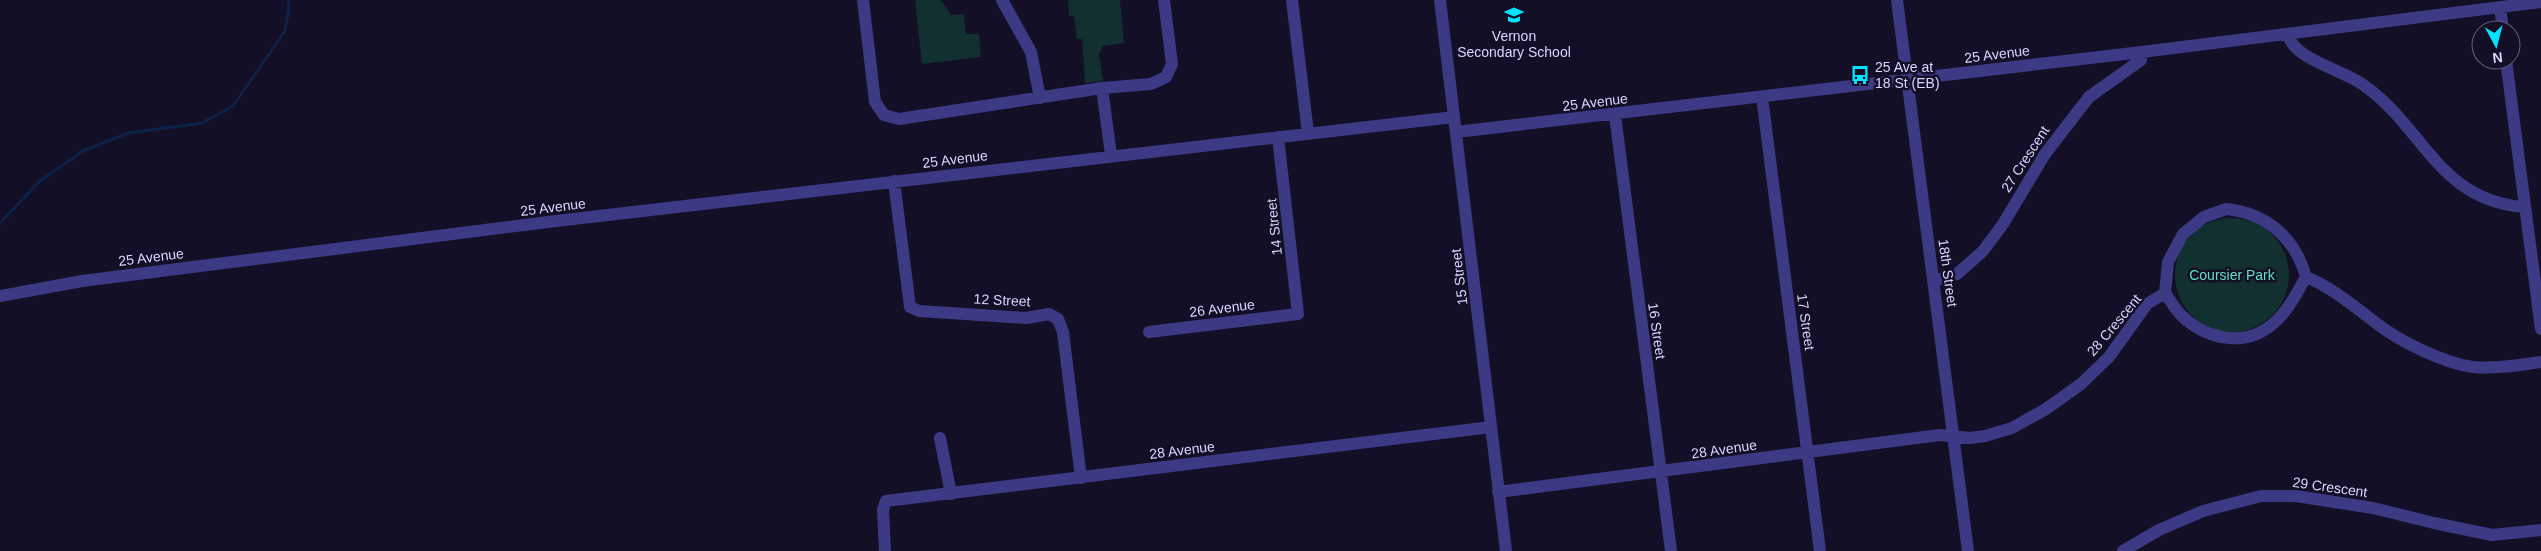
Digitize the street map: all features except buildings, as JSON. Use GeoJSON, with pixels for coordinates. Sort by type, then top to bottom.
{"type":"FeatureCollection","features":[{"type":"Feature","properties":{"kind":"street"},"geometry":{"type":"LineString","coordinates":[[863,0],[875,102],[884,115],[899,119],[1102,88],[1151,84],[1166,77],[1172,64],[1164,0]]}},
{"type":"Feature","properties":{"kind":"street"},"geometry":{"type":"LineString","coordinates":[[1002,0],[1031,52],[1040,98]]}},
{"type":"Feature","properties":{"kind":"street"},"geometry":{"type":"LineString","coordinates":[[1292,0],[1308,132]]}},
{"type":"Feature","properties":{"kind":"street","name":"15 Street"},"geometry":{"type":"LineString","coordinates":[[1440,0],[1506,551]]}},
{"type":"Feature","properties":{"kind":"street","name":"18th Street"},"geometry":{"type":"LineString","coordinates":[[1897,0],[1968,551]]}},
{"type":"Feature","properties":{"kind":"street","name":"25 Avenue"},"geometry":{"type":"LineString","coordinates":[[1456,132],[1615,115],[2288,35],[2541,2]]}},
{"type":"Feature","properties":{"kind":"street"},"geometry":{"type":"LineString","coordinates":[[2500,7],[2501,20]]}},
{"type":"Feature","properties":{"kind":"street"},"geometry":{"type":"LineString","coordinates":[[2288,35],[2297,51],[2368,89],[2394,111],[2444,172],[2475,194],[2508,205],[2524,207]]}},
{"type":"Feature","properties":{"kind":"street","name":"27 Crescent"},"geometry":{"type":"LineString","coordinates":[[1934,281],[1957,274],[1983,251],[2065,126],[2089,97],[2141,60],[2142,52]]}},
{"type":"Feature","properties":{"kind":"street"},"geometry":{"type":"LineString","coordinates":[[2507,70],[2541,329]]}},
{"type":"Feature","properties":{"kind":"street"},"geometry":{"type":"LineString","coordinates":[[1102,88],[1111,155]]}},
{"type":"Feature","properties":{"kind":"street","name":"17 Street"},"geometry":{"type":"LineString","coordinates":[[1762,97],[1809,453],[1820,551]]}},
{"type":"Feature","properties":{"kind":"street","name":"16 Street"},"geometry":{"type":"LineString","coordinates":[[1615,115],[1636,293],[1671,551]]}},
{"type":"Feature","properties":{"kind":"street","name":"25 Avenue"},"geometry":{"type":"LineString","coordinates":[[0,296],[82,281],[288,255],[1111,155],[1454,116]]}},
{"type":"Feature","properties":{"kind":"street","name":"14 Street"},"geometry":{"type":"LineString","coordinates":[[1278,137],[1298,314]]}},
{"type":"Feature","properties":{"kind":"street","name":"12 Street"},"geometry":{"type":"LineString","coordinates":[[894,181],[910,307],[919,311],[1026,318],[1049,314],[1058,319],[1063,332],[1081,478]]}},
{"type":"Feature","properties":{"kind":"street"},"geometry":{"type":"LineString","coordinates":[[2226,209],[2246,211],[2267,221],[2287,240],[2300,257],[2306,277],[2289,306],[2266,329],[2244,338],[2222,338],[2202,330],[2181,315],[2165,293],[2168,262],[2183,234],[2204,217],[2226,209]]}},
{"type":"Feature","properties":{"kind":"street"},"geometry":{"type":"LineString","coordinates":[[2306,277],[2327,286],[2377,324],[2441,357],[2471,366],[2501,368],[2541,362]]}},
{"type":"Feature","properties":{"kind":"street","name":"28 Crescent"},"geometry":{"type":"LineString","coordinates":[[1954,435],[1970,438],[2012,428],[2046,409],[2082,384],[2109,357],[2147,304],[2165,293]]}},
{"type":"Feature","properties":{"kind":"street","name":"26 Avenue"},"geometry":{"type":"LineString","coordinates":[[1149,332],[1298,314]]}},
{"type":"Feature","properties":{"kind":"street","name":"28 Avenue"},"geometry":{"type":"LineString","coordinates":[[885,551],[883,510],[886,501],[1491,427]]}},
{"type":"Feature","properties":{"kind":"street","name":"28 Avenue"},"geometry":{"type":"LineString","coordinates":[[1498,492],[1954,435]]}},
{"type":"Feature","properties":{"kind":"street"},"geometry":{"type":"LineString","coordinates":[[940,438],[952,494]]}},
{"type":"Feature","properties":{"kind":"street","name":"29 Crescent"},"geometry":{"type":"LineString","coordinates":[[2123,551],[2159,530],[2203,511],[2261,496],[2296,496],[2373,508],[2434,524],[2492,535],[2541,530]]}},
{"type":"Feature","properties":{"kind":"green space"},"geometry":{"type":"Polygon","coordinates":[[[915,0],[941,0],[951,15],[964,14],[966,34],[979,34],[981,57],[922,64],[915,0]]]}},
{"type":"Feature","properties":{"kind":"green space"},"geometry":{"type":"Polygon","coordinates":[[[1068,0],[1120,0],[1124,43],[1103,46],[1099,54],[1103,81],[1085,83],[1082,39],[1077,39],[1074,16],[1069,16],[1068,0]]]}},
{"type":"Feature","properties":{"kind":"green space","name":"Coursier Park"},"geometry":{"type":"Polygon","coordinates":[[[2232,218],[2254,222],[2272,235],[2285,253],[2289,275],[2285,297],[2272,315],[2254,328],[2232,332],[2210,328],[2192,315],[2179,297],[2175,275],[2179,253],[2192,235],[2210,222],[2232,218]]]}},
{"type":"Feature","properties":{"kind":"waterway"},"geometry":{"type":"LineString","coordinates":[[0,223],[40,181],[83,151],[128,133],[202,123],[233,106],[285,31],[289,8],[288,0]]}},
{"type":"Feature","properties":{"kind":"place","name":"Vernon Secondary School"},"geometry":{"type":"Point","coordinates":[1514,15]}},
{"type":"Feature","properties":{"kind":"place","name":"25 Ave at 18 St (EB)"},"geometry":{"type":"Point","coordinates":[1860,75]}}]}
